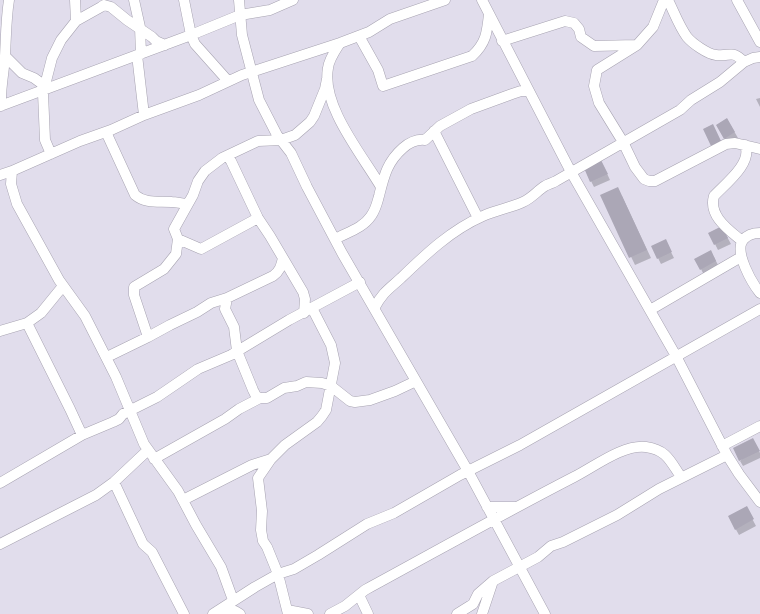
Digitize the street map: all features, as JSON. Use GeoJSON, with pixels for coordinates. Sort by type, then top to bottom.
{"type":"FeatureCollection","features":[{"type":"Feature","properties":{"kind":"street"},"geometry":{"type":"LineString","coordinates":[[9,0],[5,32],[5,56],[0,106],[44,88],[191,35],[240,15],[270,10],[293,0]]}},
{"type":"Feature","properties":{"kind":"street"},"geometry":{"type":"LineString","coordinates":[[76,0],[76,21]]}},
{"type":"Feature","properties":{"kind":"street"},"geometry":{"type":"LineString","coordinates":[[134,0],[140,27],[139,54],[144,115]]}},
{"type":"Feature","properties":{"kind":"street"},"geometry":{"type":"LineString","coordinates":[[184,0],[191,35],[195,44],[228,81]]}},
{"type":"Feature","properties":{"kind":"street"},"geometry":{"type":"LineString","coordinates":[[239,0],[242,35],[259,100],[277,135],[291,153],[342,253],[468,471],[545,614]]}},
{"type":"Feature","properties":{"kind":"street"},"geometry":{"type":"LineString","coordinates":[[0,175],[144,115],[199,95],[228,81],[359,36],[390,19],[445,0]]}},
{"type":"Feature","properties":{"kind":"street"},"geometry":{"type":"LineString","coordinates":[[482,0],[502,42],[571,172],[676,356],[725,451],[739,474],[760,502]]}},
{"type":"Feature","properties":{"kind":"street"},"geometry":{"type":"LineString","coordinates":[[664,0],[653,27],[637,44],[597,70],[594,86],[599,103],[623,142],[635,167],[644,179],[651,182],[726,144],[730,143],[760,148]]}},
{"type":"Feature","properties":{"kind":"street"},"geometry":{"type":"LineString","coordinates":[[668,0],[687,38],[706,52],[715,55],[733,54],[738,56],[744,62]]}},
{"type":"Feature","properties":{"kind":"street"},"geometry":{"type":"LineString","coordinates":[[737,0],[760,42]]}},
{"type":"Feature","properties":{"kind":"street"},"geometry":{"type":"LineString","coordinates":[[52,154],[45,140],[44,88],[52,58],[61,40],[76,21],[104,6],[111,7],[127,20],[140,27],[156,41],[165,44]]}},
{"type":"Feature","properties":{"kind":"street"},"geometry":{"type":"LineString","coordinates":[[359,36],[378,70],[383,86],[472,56],[480,48],[486,36],[489,14]]}},
{"type":"Feature","properties":{"kind":"street"},"geometry":{"type":"LineString","coordinates":[[502,42],[565,21],[574,23],[579,29],[581,36],[594,46],[637,44]]}},
{"type":"Feature","properties":{"kind":"street"},"geometry":{"type":"LineString","coordinates":[[148,338],[134,295],[134,287],[164,269],[176,254],[178,239],[174,229],[194,195],[198,181],[204,171],[214,163],[258,141],[281,140],[295,135],[310,122],[325,89],[331,59],[340,43]]}},
{"type":"Feature","properties":{"kind":"street"},"geometry":{"type":"LineString","coordinates":[[5,56],[22,73],[34,78],[44,88]]}},
{"type":"Feature","properties":{"kind":"street"},"geometry":{"type":"LineString","coordinates":[[374,307],[384,292],[428,252],[462,226],[478,218],[533,197],[545,186],[680,110],[690,100],[720,82],[744,62],[760,57]]}},
{"type":"Feature","properties":{"kind":"street"},"geometry":{"type":"LineString","coordinates":[[327,79],[333,103],[342,123],[381,187]]}},
{"type":"Feature","properties":{"kind":"street"},"geometry":{"type":"LineString","coordinates":[[335,238],[364,224],[368,220],[376,208],[384,176],[391,160],[407,145],[417,139],[425,140],[440,126],[471,109],[521,91],[529,91]]}},
{"type":"Feature","properties":{"kind":"street"},"geometry":{"type":"LineString","coordinates":[[434,131],[478,218]]}},
{"type":"Feature","properties":{"kind":"street"},"geometry":{"type":"LineString","coordinates":[[106,132],[135,194],[141,199],[148,201],[188,204]]}},
{"type":"Feature","properties":{"kind":"street"},"geometry":{"type":"LineString","coordinates":[[742,241],[721,221],[713,210],[712,202],[714,196],[744,163],[747,155],[745,145]]}},
{"type":"Feature","properties":{"kind":"street"},"geometry":{"type":"LineString","coordinates":[[227,156],[234,167],[258,218],[268,232],[303,292],[308,310],[331,345],[335,363],[326,410],[322,416],[317,422],[285,445],[271,458],[258,478],[262,511],[260,530],[263,541],[278,574],[287,612],[308,614]]}},
{"type":"Feature","properties":{"kind":"street"},"geometry":{"type":"LineString","coordinates":[[12,171],[11,184],[17,204],[63,286],[85,316],[107,358],[144,444],[178,491],[221,567],[233,600]]}},
{"type":"Feature","properties":{"kind":"street"},"geometry":{"type":"LineString","coordinates":[[178,239],[201,249],[258,218]]}},
{"type":"Feature","properties":{"kind":"street"},"geometry":{"type":"LineString","coordinates":[[760,233],[748,236],[742,241],[741,257],[748,273],[760,293]]}},
{"type":"Feature","properties":{"kind":"street"},"geometry":{"type":"LineString","coordinates":[[650,310],[741,257]]}},
{"type":"Feature","properties":{"kind":"street"},"geometry":{"type":"LineString","coordinates":[[107,358],[148,338],[211,303],[226,298],[277,273],[281,267],[283,258]]}},
{"type":"Feature","properties":{"kind":"street"},"geometry":{"type":"LineString","coordinates":[[0,483],[82,435],[119,419],[123,414],[157,397],[198,369],[231,355],[289,320],[360,282]]}},
{"type":"Feature","properties":{"kind":"street"},"geometry":{"type":"LineString","coordinates":[[0,331],[27,323],[41,313],[63,286]]}},
{"type":"Feature","properties":{"kind":"street"},"geometry":{"type":"LineString","coordinates":[[226,298],[225,309],[234,327],[237,351],[253,390],[256,396],[260,398]]}},
{"type":"Feature","properties":{"kind":"street"},"geometry":{"type":"LineString","coordinates":[[216,612],[233,600],[278,574],[294,568],[318,555],[367,524],[394,513],[468,471],[520,445],[760,309]]}},
{"type":"Feature","properties":{"kind":"street"},"geometry":{"type":"LineString","coordinates":[[27,323],[82,435]]}},
{"type":"Feature","properties":{"kind":"street"},"geometry":{"type":"LineString","coordinates":[[154,459],[225,420],[239,409],[260,398],[268,398],[284,388],[297,386],[306,382],[322,383],[331,386],[350,401],[355,402],[370,400],[395,391],[416,381]]}},
{"type":"Feature","properties":{"kind":"street"},"geometry":{"type":"LineString","coordinates":[[457,614],[473,604],[478,594],[493,581],[538,557],[550,546],[563,542],[617,515],[643,498],[725,451],[758,429]]}},
{"type":"Feature","properties":{"kind":"street"},"geometry":{"type":"LineString","coordinates":[[330,614],[344,606],[365,590],[494,519],[614,455],[634,447],[646,447],[666,454],[681,477]]}},
{"type":"Feature","properties":{"kind":"street"},"geometry":{"type":"LineString","coordinates":[[0,544],[96,495],[114,482],[148,450]]}},
{"type":"Feature","properties":{"kind":"street"},"geometry":{"type":"LineString","coordinates":[[183,500],[252,465],[271,458]]}},
{"type":"Feature","properties":{"kind":"street"},"geometry":{"type":"LineString","coordinates":[[114,482],[143,544],[152,552],[184,614]]}},
{"type":"Feature","properties":{"kind":"street"},"geometry":{"type":"LineString","coordinates":[[487,507],[515,508]]}},
{"type":"Feature","properties":{"kind":"street"},"geometry":{"type":"LineString","coordinates":[[482,614],[493,581]]}},
{"type":"Feature","properties":{"kind":"street"},"geometry":{"type":"LineString","coordinates":[[359,595],[368,614]]}},
{"type":"Feature","properties":{"kind":"street"},"geometry":{"type":"LineString","coordinates":[[216,612],[235,611],[240,614]]}},
{"type":"Feature","properties":{"kind":"building"},"geometry":{"type":"Polygon","coordinates":[[[727,118],[735,132],[724,139],[716,125],[727,118]]]}},
{"type":"Feature","properties":{"kind":"building"},"geometry":{"type":"Polygon","coordinates":[[[713,124],[721,141],[711,146],[703,129],[713,124]]]}},
{"type":"Feature","properties":{"kind":"building"},"geometry":{"type":"Polygon","coordinates":[[[601,160],[608,174],[590,182],[584,168],[601,160]]]}},
{"type":"Feature","properties":{"kind":"building"},"geometry":{"type":"Polygon","coordinates":[[[618,187],[647,250],[629,258],[600,195],[618,187]]]}},
{"type":"Feature","properties":{"kind":"building"},"geometry":{"type":"Polygon","coordinates":[[[722,226],[728,238],[714,245],[708,233],[722,226]]]}},
{"type":"Feature","properties":{"kind":"building"},"geometry":{"type":"Polygon","coordinates":[[[666,239],[672,252],[657,259],[651,246],[666,239]]]}},
{"type":"Feature","properties":{"kind":"building"},"geometry":{"type":"Polygon","coordinates":[[[711,250],[716,261],[700,270],[694,259],[711,250]]]}},
{"type":"Feature","properties":{"kind":"building"},"geometry":{"type":"Polygon","coordinates":[[[753,438],[760,451],[739,461],[733,448],[753,438]]]}},
{"type":"Feature","properties":{"kind":"building"},"geometry":{"type":"Polygon","coordinates":[[[747,506],[754,519],[735,530],[728,516],[747,506]]]}}]}
